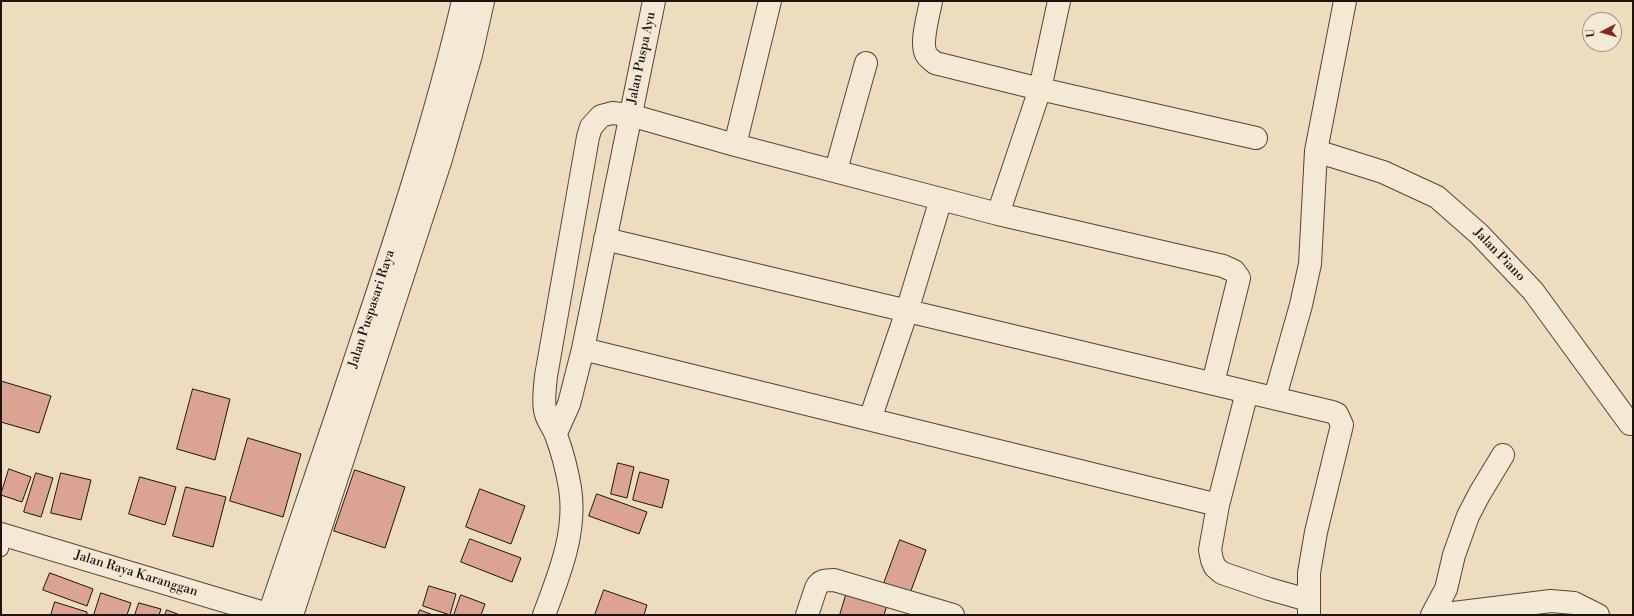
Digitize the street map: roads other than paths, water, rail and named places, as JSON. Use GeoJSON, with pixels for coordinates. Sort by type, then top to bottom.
{"type":"FeatureCollection","features":[{"type":"Feature","properties":{"kind":"street","name":"Jalan Puspasari Raya"},"geometry":{"type":"LineString","coordinates":[[270,615],[383,277],[422,154],[454,42],[463,1]]}},
{"type":"Feature","properties":{"kind":"street","name":"Jalan Puspasari Raya"},"geometry":{"type":"LineString","coordinates":[[292,615],[441,159],[471,55],[483,1]]}},
{"type":"Feature","properties":{"kind":"street","name":"Jalan Puspa Ayu"},"geometry":{"type":"LineString","coordinates":[[556,432],[569,404],[583,349],[654,1]]}},
{"type":"Feature","properties":{"kind":"street"},"geometry":{"type":"LineString","coordinates":[[735,145],[770,1]]}},
{"type":"Feature","properties":{"kind":"street"},"geometry":{"type":"LineString","coordinates":[[931,1],[924,48],[929,58],[936,63],[1040,89],[1256,138]]}},
{"type":"Feature","properties":{"kind":"street"},"geometry":{"type":"LineString","coordinates":[[998,214],[1040,89],[1059,1]]}},
{"type":"Feature","properties":{"kind":"street"},"geometry":{"type":"LineString","coordinates":[[1276,397],[1301,305],[1310,264],[1316,151],[1345,1]]}},
{"type":"Feature","properties":{"kind":"street"},"geometry":{"type":"LineString","coordinates":[[836,170],[866,63]]}},
{"type":"Feature","properties":{"kind":"street"},"geometry":{"type":"LineString","coordinates":[[544,615],[564,561],[571,511],[570,488],[556,432],[548,421],[545,410],[544,394],[546,376],[588,137],[591,127],[601,116],[612,113],[630,115],[735,145],[836,170],[998,214],[1223,266],[1234,271],[1239,278],[1213,383]]}},
{"type":"Feature","properties":{"kind":"street","name":"Jalan Piano"},"geometry":{"type":"LineString","coordinates":[[1316,151],[1383,172],[1437,197],[1479,234],[1534,291],[1630,424]]}},
{"type":"Feature","properties":{"kind":"street"},"geometry":{"type":"LineString","coordinates":[[870,419],[907,311],[941,199]]}},
{"type":"Feature","properties":{"kind":"street"},"geometry":{"type":"LineString","coordinates":[[605,239],[1247,392],[1276,397],[1337,414],[1342,425],[1316,532],[1309,573],[1308,607],[1269,589],[1222,573],[1215,567],[1210,550],[1218,505],[1247,392]]}},
{"type":"Feature","properties":{"kind":"street"},"geometry":{"type":"LineString","coordinates":[[583,349],[1218,505]]}},
{"type":"Feature","properties":{"kind":"street"},"geometry":{"type":"LineString","coordinates":[[1432,615],[1446,590],[1456,548],[1468,516],[1503,455]]}},
{"type":"Feature","properties":{"kind":"street","name":"Jalan Raya Karanggan"},"geometry":{"type":"LineString","coordinates":[[2,539],[270,615]]}},
{"type":"Feature","properties":{"kind":"street"},"geometry":{"type":"LineString","coordinates":[[807,615],[818,584],[826,580],[834,580],[953,615]]}},
{"type":"Feature","properties":{"kind":"street"},"geometry":{"type":"LineString","coordinates":[[1437,615],[1552,601],[1574,603],[1598,615]]}}]}
